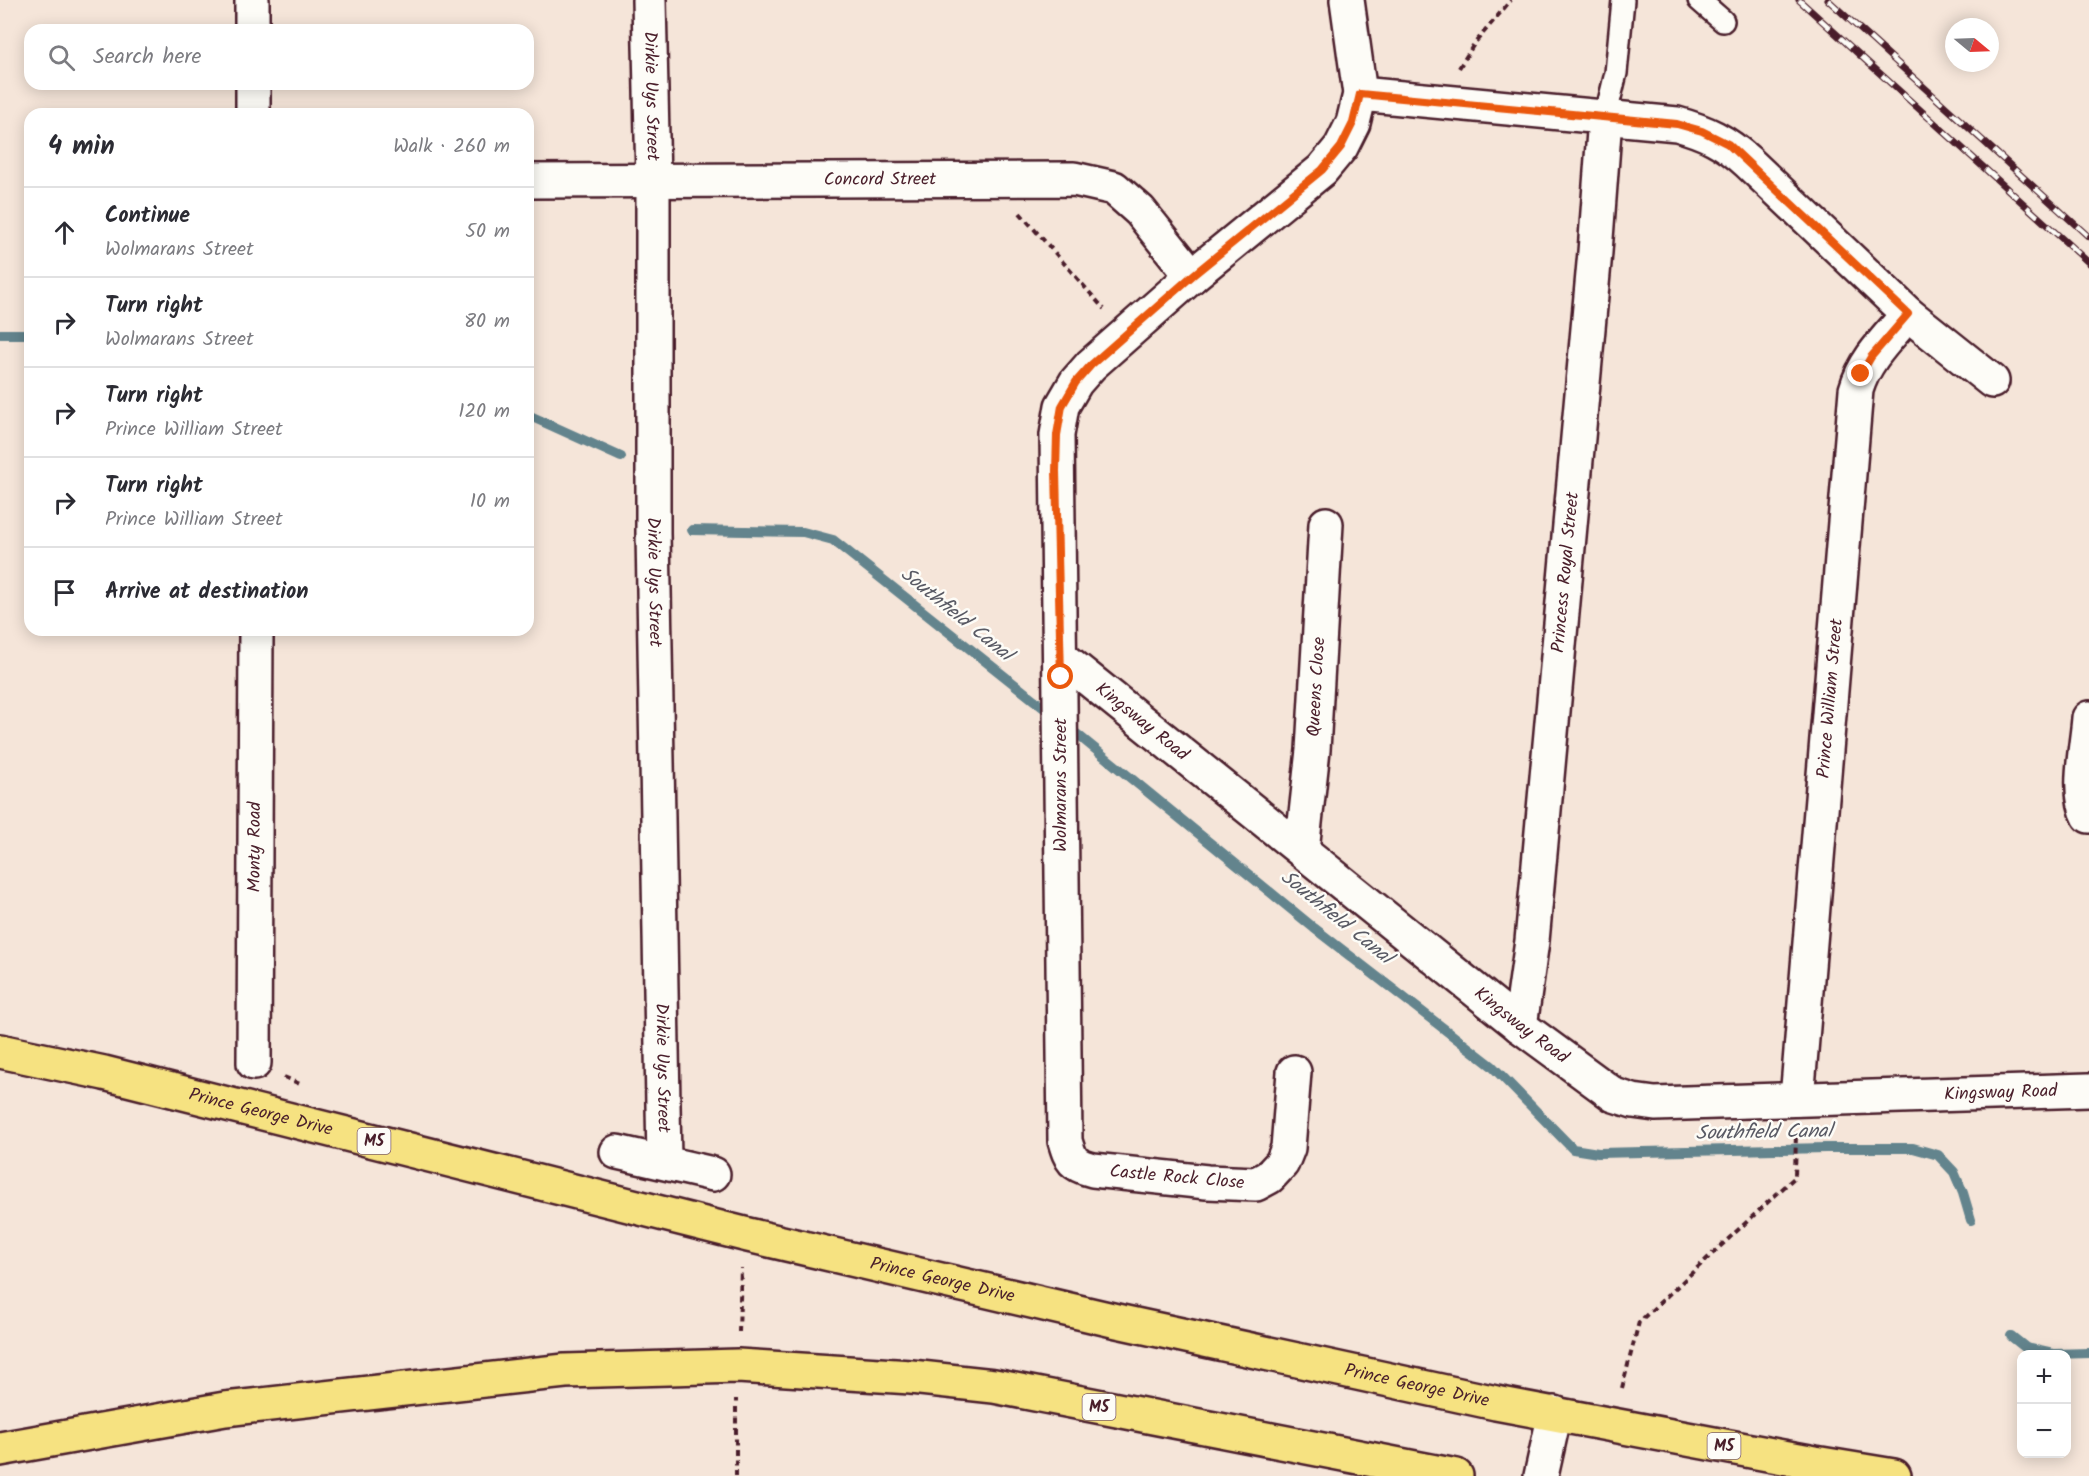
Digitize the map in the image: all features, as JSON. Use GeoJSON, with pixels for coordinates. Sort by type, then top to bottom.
{"type":"FeatureCollection","features":[{"type":"Feature","properties":{"kind":"main road","name":"Prince George Drive"},"geometry":{"type":"LineString","coordinates":[[0,1051],[104,1073],[748,1235],[1117,1321],[1496,1403],[1894,1476]]}},
{"type":"Feature","properties":{"kind":"main road","name":"M5"},"geometry":{"type":"LineString","coordinates":[[0,1449],[249,1406],[565,1371],[738,1366],[911,1377],[994,1386],[1456,1476]]}},
{"type":"Feature","properties":{"kind":"street"},"geometry":{"type":"LineString","coordinates":[[252,0],[252,24]]}},
{"type":"Feature","properties":{"kind":"street","name":"Dirkie Uys Street"},"geometry":{"type":"LineString","coordinates":[[649,0],[653,182],[653,533],[664,1162]]}},
{"type":"Feature","properties":{"kind":"street"},"geometry":{"type":"LineString","coordinates":[[1347,0],[1360,94],[1677,124],[1702,131],[1728,144],[1908,314],[1992,381]]}},
{"type":"Feature","properties":{"kind":"street"},"geometry":{"type":"LineString","coordinates":[[253,90],[253,108]]}},
{"type":"Feature","properties":{"kind":"street","name":"Wolmarans Street"},"geometry":{"type":"LineString","coordinates":[[1080,1167],[1070,1158],[1065,1141],[1056,471],[1057,435],[1062,406],[1076,382],[1091,365],[1192,276],[1322,170],[1341,147],[1353,123],[1360,94]]}},
{"type":"Feature","properties":{"kind":"street","name":"Princess Royal Street"},"geometry":{"type":"LineString","coordinates":[[1520,1026],[1533,929],[1593,275],[1605,118]]}},
{"type":"Feature","properties":{"kind":"street","name":"Concord Street"},"geometry":{"type":"LineString","coordinates":[[534,181],[1074,179],[1114,188],[1140,211],[1192,276]]}},
{"type":"Feature","properties":{"kind":"street","name":"Prince William Street"},"geometry":{"type":"LineString","coordinates":[[1797,1099],[1856,390],[1861,374],[1871,357],[1908,314]]}},
{"type":"Feature","properties":{"kind":"street","name":"Queens Close"},"geometry":{"type":"LineString","coordinates":[[1302,850],[1313,750],[1326,524]]}},
{"type":"Feature","properties":{"kind":"street","name":"Monty Road"},"geometry":{"type":"LineString","coordinates":[[255,1063],[256,636]]}},
{"type":"Feature","properties":{"kind":"street","name":"Kingsway Road"},"geometry":{"type":"LineString","coordinates":[[1060,667],[1302,850],[1520,1026],[1614,1095],[1655,1104],[2089,1090]]}},
{"type":"Feature","properties":{"kind":"street"},"geometry":{"type":"LineString","coordinates":[[2089,718],[2083,790],[2085,809],[2089,816]]}},
{"type":"Feature","properties":{"kind":"street","name":"Castle Rock Close"},"geometry":{"type":"LineString","coordinates":[[1080,1167],[1207,1182],[1256,1184],[1269,1178],[1282,1163],[1288,1148],[1294,1072]]}},
{"type":"Feature","properties":{"kind":"street"},"geometry":{"type":"LineString","coordinates":[[618,1152],[713,1174]]}},
{"type":"Feature","properties":{"kind":"street"},"geometry":{"type":"LineString","coordinates":[[1541,1476],[1555,1413]]}},
{"type":"Feature","properties":{"kind":"lane"},"geometry":{"type":"LineString","coordinates":[[1605,118],[1616,73],[1623,0]]}},
{"type":"Feature","properties":{"kind":"lane"},"geometry":{"type":"LineString","coordinates":[[1699,0],[1723,21]]}},
{"type":"Feature","properties":{"kind":"path"},"geometry":{"type":"LineString","coordinates":[[1452,102],[1455,75],[1461,63],[1473,44],[1511,0]]}},
{"type":"Feature","properties":{"kind":"path"},"geometry":{"type":"LineString","coordinates":[[990,179],[1112,317]]}},
{"type":"Feature","properties":{"kind":"path"},"geometry":{"type":"LineString","coordinates":[[255,1063],[312,1089]]}},
{"type":"Feature","properties":{"kind":"path"},"geometry":{"type":"LineString","coordinates":[[1622,1388],[1639,1322],[1795,1177],[1795,1135]]}},
{"type":"Feature","properties":{"kind":"path"},"geometry":{"type":"LineString","coordinates":[[739,1333],[741,1262]]}},
{"type":"Feature","properties":{"kind":"path"},"geometry":{"type":"LineString","coordinates":[[735,1476],[736,1393]]}},
{"type":"Feature","properties":{"kind":"waterway","name":"Southfield Canal"},"geometry":{"type":"LineString","coordinates":[[0,334],[24,334]]}},
{"type":"Feature","properties":{"kind":"waterway","name":"Southfield Canal"},"geometry":{"type":"LineString","coordinates":[[534,418],[621,457]]}},
{"type":"Feature","properties":{"kind":"waterway","name":"Southfield Canal"},"geometry":{"type":"LineString","coordinates":[[692,530],[803,532],[833,540],[1053,715]]}},
{"type":"Feature","properties":{"kind":"waterway","name":"Southfield Canal"},"geometry":{"type":"LineString","coordinates":[[1067,726],[1314,928],[1492,1066],[1573,1149],[1598,1153],[1913,1148],[1938,1155],[1954,1172],[1971,1220]]}},
{"type":"Feature","properties":{"kind":"waterway","name":"Southfield Canal"},"geometry":{"type":"LineString","coordinates":[[2011,1336],[2026,1348],[2053,1354],[2089,1353]]}},
{"type":"Feature","properties":{"kind":"railway"},"geometry":{"type":"LineString","coordinates":[[1799,0],[2089,263]]}},
{"type":"Feature","properties":{"kind":"railway"},"geometry":{"type":"LineString","coordinates":[[1828,0],[2089,237]]}},
{"type":"Feature","properties":{"kind":"route"},"geometry":{"type":"LineString","coordinates":[[1061,677],[1056,471],[1057,435],[1062,406],[1076,382],[1091,365],[1192,276],[1322,170],[1341,147],[1353,123],[1360,94],[1677,124],[1702,131],[1728,144],[1908,314],[1871,357],[1861,374]]}}]}
